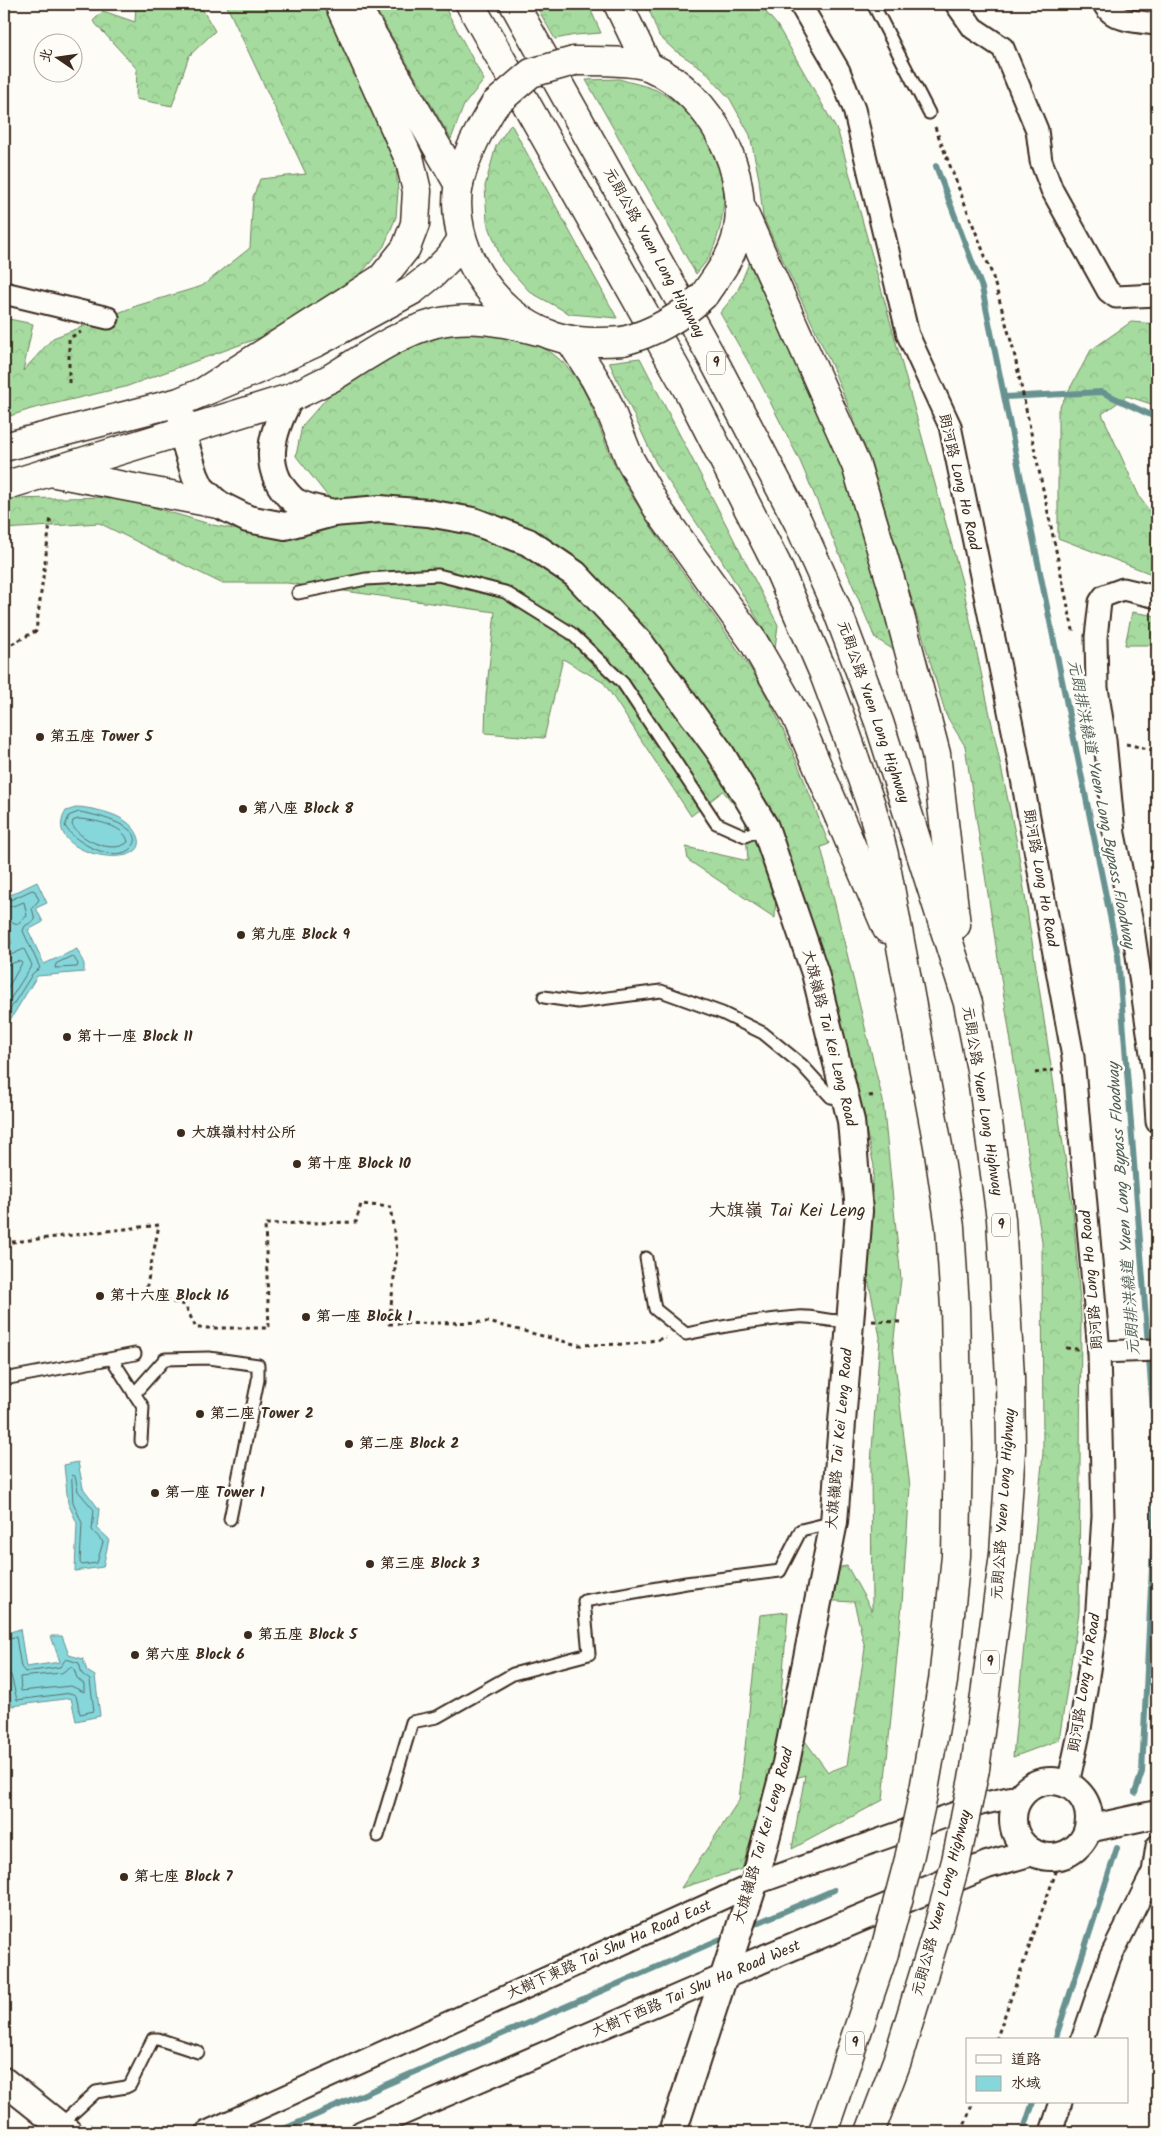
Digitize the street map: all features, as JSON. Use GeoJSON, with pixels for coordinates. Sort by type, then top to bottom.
{"type":"FeatureCollection","features":[{"type":"Feature","properties":{"kind":"main road"},"geometry":{"type":"LineString","coordinates":[[206,390],[382,278],[406,248],[415,224],[417,191],[410,161],[339,4]]}},
{"type":"Feature","properties":{"kind":"main road"},"geometry":{"type":"LineString","coordinates":[[354,4],[459,185]]}},
{"type":"Feature","properties":{"kind":"main road","name":"9"},"geometry":{"type":"LineString","coordinates":[[470,4],[694,403],[744,498],[798,610],[846,733],[871,805],[884,855],[938,1146],[950,1227],[958,1383],[958,1496],[952,1610],[934,1742],[909,1859],[884,1953],[823,2132]]}},
{"type":"Feature","properties":{"kind":"main road","name":"元朗公路 Yuen Long Highway"},"geometry":{"type":"LineString","coordinates":[[514,4],[716,363],[798,522],[836,607],[882,730],[968,1003],[982,1080],[1000,1219],[1010,1386],[1011,1448],[1004,1554],[975,1769],[956,1861],[897,2061],[870,2132]]}},
{"type":"Feature","properties":{"kind":"main road"},"geometry":{"type":"LineString","coordinates":[[618,4],[648,66]]}},
{"type":"Feature","properties":{"kind":"main road"},"geometry":{"type":"LineString","coordinates":[[904,967],[796,716],[753,641],[659,510],[630,460],[599,386],[560,337],[523,320],[501,303],[482,280],[462,239],[458,207],[459,185],[475,136],[495,104],[531,73],[574,61],[648,66],[672,79],[698,102],[718,130],[731,162],[741,207],[856,465],[893,589],[936,754],[968,1003]]}},
{"type":"Feature","properties":{"kind":"main road"},"geometry":{"type":"LineString","coordinates":[[4,486],[290,398],[328,379],[391,342],[437,323],[485,320],[509,323],[560,337],[599,343],[641,337],[688,310],[704,295],[727,260],[736,239],[741,207]]}},
{"type":"Feature","properties":{"kind":"main road"},"geometry":{"type":"LineString","coordinates":[[4,447],[178,402],[317,342],[391,302],[433,274],[450,257],[462,239]]}},
{"type":"Feature","properties":{"kind":"main road"},"geometry":{"type":"LineString","coordinates":[[51,472],[218,504]]}},
{"type":"Feature","properties":{"kind":"street","name":"朗河路 Long Ho Road"},"geometry":{"type":"LineString","coordinates":[[800,4],[839,71],[854,109],[908,335],[950,426],[1014,735],[1073,1057],[1104,1352],[1103,1516],[1097,1614],[1080,1729],[1068,1784]]}},
{"type":"Feature","properties":{"kind":"street"},"geometry":{"type":"LineString","coordinates":[[956,4],[973,28],[1003,48],[1037,130],[1041,161],[1052,190],[1108,291],[1116,297],[1157,295]]}},
{"type":"Feature","properties":{"kind":"street"},"geometry":{"type":"LineString","coordinates":[[1104,4],[1106,8],[1117,16],[1129,20],[1157,24]]}},
{"type":"Feature","properties":{"kind":"street"},"geometry":{"type":"LineString","coordinates":[[4,294],[108,318]]}},
{"type":"Feature","properties":{"kind":"street"},"geometry":{"type":"LineString","coordinates":[[290,398],[272,442],[273,470],[294,501],[334,513]]}},
{"type":"Feature","properties":{"kind":"street","name":"大旗嶺路 Tai Kei Leng Road"},"geometry":{"type":"LineString","coordinates":[[178,402],[195,475],[202,488],[218,504],[248,519],[285,526],[334,513],[380,509],[428,512],[473,521],[528,542],[575,574],[641,644],[720,752],[765,826],[815,973],[851,1121],[859,1211],[834,1522],[786,1763],[751,1891],[673,2132]]}},
{"type":"Feature","properties":{"kind":"street"},"geometry":{"type":"LineString","coordinates":[[1157,597],[1123,590],[1104,596],[1100,602],[1096,637],[1097,688],[1105,740],[1114,834],[1134,938],[1154,1074],[1157,1122]]}},
{"type":"Feature","properties":{"kind":"street"},"geometry":{"type":"LineString","coordinates":[[1104,1352],[1157,1350]]}},
{"type":"Feature","properties":{"kind":"street"},"geometry":{"type":"LineString","coordinates":[[1032,1852],[1022,1844],[1015,1832],[1013,1819],[1015,1806],[1022,1795],[1035,1784],[1051,1780],[1068,1784],[1081,1795],[1088,1811],[1088,1828],[1078,1845],[1062,1855]]}},
{"type":"Feature","properties":{"kind":"street","name":"大樹下東路 Tai Shu Ha Road East"},"geometry":{"type":"LineString","coordinates":[[207,2132],[751,1891],[982,1804],[1022,1795]]}},
{"type":"Feature","properties":{"kind":"street"},"geometry":{"type":"LineString","coordinates":[[1088,1828],[1157,1814]]}},
{"type":"Feature","properties":{"kind":"street"},"geometry":{"type":"LineString","coordinates":[[1083,2038],[1110,1958],[1155,1872],[1157,1846]]}},
{"type":"Feature","properties":{"kind":"street","name":"大樹下西路 Tai Shu Ha Road West"},"geometry":{"type":"LineString","coordinates":[[361,2132],[727,1967],[987,1865],[1032,1852],[1047,1857],[1062,1855]]}},
{"type":"Feature","properties":{"kind":"street"},"geometry":{"type":"LineString","coordinates":[[4,2081],[64,2129]]}},
{"type":"Feature","properties":{"kind":"street"},"geometry":{"type":"LineString","coordinates":[[1051,2132],[1060,2104]]}},
{"type":"Feature","properties":{"kind":"lane"},"geometry":{"type":"LineString","coordinates":[[873,4],[929,113]]}},
{"type":"Feature","properties":{"kind":"lane"},"geometry":{"type":"LineString","coordinates":[[298,593],[366,578],[438,574],[505,592],[571,633],[622,683],[716,824],[745,836],[765,826]]}},
{"type":"Feature","properties":{"kind":"lane"},"geometry":{"type":"LineString","coordinates":[[544,997],[578,1002],[662,991],[722,1014],[763,1034],[802,1064],[831,1097],[846,1099]]}},
{"type":"Feature","properties":{"kind":"lane"},"geometry":{"type":"LineString","coordinates":[[646,1258],[655,1309],[686,1334],[712,1328],[799,1317],[836,1323],[851,1320]]}},
{"type":"Feature","properties":{"kind":"lane"},"geometry":{"type":"LineString","coordinates":[[4,1379],[135,1354]]}},
{"type":"Feature","properties":{"kind":"lane"},"geometry":{"type":"LineString","coordinates":[[134,1394],[165,1360],[209,1358],[258,1366],[258,1380],[230,1518]]}},
{"type":"Feature","properties":{"kind":"lane"},"geometry":{"type":"LineString","coordinates":[[112,1359],[143,1407],[141,1441]]}},
{"type":"Feature","properties":{"kind":"lane"},"geometry":{"type":"LineString","coordinates":[[378,1836],[412,1722],[437,1717],[513,1674],[589,1654],[584,1601],[686,1583],[778,1572],[783,1568],[801,1530],[834,1522]]}},
{"type":"Feature","properties":{"kind":"lane"},"geometry":{"type":"LineString","coordinates":[[64,2129],[96,2092],[130,2085],[153,2039],[198,2052]]}},
{"type":"Feature","properties":{"kind":"path"},"geometry":{"type":"LineString","coordinates":[[929,113],[992,274],[1013,348],[1076,645]]}},
{"type":"Feature","properties":{"kind":"path"},"geometry":{"type":"LineString","coordinates":[[69,383],[70,338],[108,318]]}},
{"type":"Feature","properties":{"kind":"path"},"geometry":{"type":"LineString","coordinates":[[4,646],[36,632],[50,516]]}},
{"type":"Feature","properties":{"kind":"path"},"geometry":{"type":"LineString","coordinates":[[1105,740],[1157,751]]}},
{"type":"Feature","properties":{"kind":"path"},"geometry":{"type":"LineString","coordinates":[[4,1243],[159,1225],[144,1295],[184,1305],[196,1328],[269,1328],[265,1224],[356,1222],[361,1204],[390,1207],[397,1250],[389,1324],[488,1322],[578,1345],[634,1344],[686,1334]]}},
{"type":"Feature","properties":{"kind":"path"},"geometry":{"type":"LineString","coordinates":[[851,1320],[902,1322]]}},
{"type":"Feature","properties":{"kind":"path"},"geometry":{"type":"LineString","coordinates":[[997,2038],[1062,1855]]}},
{"type":"Feature","properties":{"kind":"path"},"geometry":{"type":"LineString","coordinates":[[962,2132],[972,2104]]}},
{"type":"Feature","properties":{"kind":"green space"},"geometry":{"type":"Polygon","coordinates":[[[136,4],[199,4],[215,31],[189,56],[172,106],[136,99],[137,69],[93,21],[103,11],[135,22],[136,4]]]}},
{"type":"Feature","properties":{"kind":"green space"},"geometry":{"type":"Polygon","coordinates":[[[226,4],[329,4],[396,164],[398,192],[396,217],[384,246],[359,276],[264,336],[125,387],[31,409],[4,418],[4,318],[33,324],[23,371],[53,338],[136,306],[202,286],[250,248],[253,197],[260,179],[306,174],[226,4]]]}},
{"type":"Feature","properties":{"kind":"green space"},"geometry":{"type":"Polygon","coordinates":[[[373,4],[443,4],[484,80],[464,105],[451,139],[373,4]]]}},
{"type":"Feature","properties":{"kind":"green space"},"geometry":{"type":"Polygon","coordinates":[[[535,4],[588,4],[601,33],[555,39],[535,4]]]}},
{"type":"Feature","properties":{"kind":"green space"},"geometry":{"type":"Polygon","coordinates":[[[647,4],[759,4],[777,25],[838,132],[962,582],[1017,843],[1073,1210],[1081,1315],[1079,1612],[1059,1740],[1013,1757],[1043,1453],[1042,1242],[965,746],[946,715],[871,462],[831,364],[763,217],[759,179],[750,135],[730,99],[703,69],[674,50],[659,36],[647,4]]]}},
{"type":"Feature","properties":{"kind":"green space"},"geometry":{"type":"Polygon","coordinates":[[[619,79],[656,90],[677,104],[694,120],[708,138],[717,158],[722,179],[724,201],[721,225],[712,252],[696,274],[586,80],[619,79]]]}},
{"type":"Feature","properties":{"kind":"green space"},"geometry":{"type":"Polygon","coordinates":[[[511,124],[617,318],[570,314],[530,292],[502,261],[487,221],[485,186],[496,146],[511,124]]]}},
{"type":"Feature","properties":{"kind":"green space"},"geometry":{"type":"Polygon","coordinates":[[[749,263],[814,402],[843,473],[868,546],[894,650],[875,638],[800,461],[760,382],[720,313],[737,292],[749,263]]]}},
{"type":"Feature","properties":{"kind":"green space"},"geometry":{"type":"Polygon","coordinates":[[[1131,322],[1157,324],[1157,406],[1127,396],[1102,414],[1140,498],[1157,521],[1157,576],[1058,538],[1058,410],[1091,350],[1131,322]]]}},
{"type":"Feature","properties":{"kind":"green space"},"geometry":{"type":"Polygon","coordinates":[[[466,328],[526,340],[548,351],[569,369],[586,395],[609,453],[646,519],[750,668],[774,710],[794,754],[829,844],[821,847],[883,1101],[901,1279],[893,1346],[910,1487],[902,1604],[883,1800],[792,1849],[805,1775],[767,1788],[742,1869],[681,1888],[739,1800],[760,1615],[788,1612],[780,1707],[828,1772],[847,1765],[865,1648],[854,1602],[818,1600],[817,1571],[847,1566],[872,1611],[871,1464],[880,1337],[866,1269],[874,1166],[860,1103],[776,889],[775,918],[688,860],[686,847],[748,861],[745,818],[723,791],[691,816],[604,683],[563,659],[544,738],[485,733],[486,696],[495,612],[287,583],[221,583],[99,523],[4,529],[4,499],[118,497],[213,525],[276,537],[348,522],[296,456],[302,426],[339,384],[428,336],[466,328]]]}},
{"type":"Feature","properties":{"kind":"green space"},"geometry":{"type":"Polygon","coordinates":[[[640,358],[778,625],[775,648],[721,559],[656,463],[609,362],[640,358]]]}},
{"type":"Feature","properties":{"kind":"green space"},"geometry":{"type":"Polygon","coordinates":[[[1132,612],[1157,616],[1157,645],[1125,645],[1132,612]]]}},
{"type":"Feature","properties":{"kind":"water"},"geometry":{"type":"Polygon","coordinates":[[[79,807],[109,813],[129,824],[134,829],[139,843],[133,852],[119,856],[101,855],[83,850],[69,841],[62,827],[66,811],[79,807]]]}},
{"type":"Feature","properties":{"kind":"water"},"geometry":{"type":"Polygon","coordinates":[[[37,882],[47,903],[36,908],[43,922],[28,930],[44,964],[77,949],[84,964],[84,972],[37,976],[7,1025],[4,1023],[4,948],[12,943],[4,925],[4,898],[37,882]]]}},
{"type":"Feature","properties":{"kind":"water"},"geometry":{"type":"Polygon","coordinates":[[[78,1462],[83,1488],[99,1509],[97,1528],[109,1539],[103,1567],[75,1571],[77,1523],[68,1503],[64,1465],[78,1462]]]}},
{"type":"Feature","properties":{"kind":"water"},"geometry":{"type":"Polygon","coordinates":[[[20,1629],[26,1667],[60,1662],[51,1636],[62,1636],[69,1655],[83,1659],[87,1671],[95,1676],[100,1716],[76,1721],[71,1698],[12,1706],[4,1666],[4,1634],[20,1629]]]}},
{"type":"Feature","properties":{"kind":"waterway","name":"元朗排洪繞道 Yuen Long Bypass Floodway"},"geometry":{"type":"LineString","coordinates":[[936,166],[982,288],[1118,955],[1157,1462]]}},
{"type":"Feature","properties":{"kind":"waterway"},"geometry":{"type":"LineString","coordinates":[[1005,397],[1102,392],[1157,418]]}},
{"type":"Feature","properties":{"kind":"waterway","name":"元朗排洪繞道 Yuen Long Bypass Floodway"},"geometry":{"type":"LineString","coordinates":[[1135,1793],[1142,1772],[1157,1465]]}},
{"type":"Feature","properties":{"kind":"waterway","name":"元朗排洪繞道 Yuen Long Bypass Floodway"},"geometry":{"type":"LineString","coordinates":[[1056,2038],[1117,1848]]}},
{"type":"Feature","properties":{"kind":"waterway"},"geometry":{"type":"LineString","coordinates":[[748,1927],[834,1890]]}},
{"type":"Feature","properties":{"kind":"waterway"},"geometry":{"type":"LineString","coordinates":[[277,2132],[730,1935]]}},
{"type":"Feature","properties":{"kind":"waterway","name":"元朗排洪繞道 Yuen Long Bypass Floodway"},"geometry":{"type":"LineString","coordinates":[[1023,2132],[1032,2104]]}},
{"type":"Feature","properties":{"kind":"place","name":"第五座 Tower 5"},"geometry":{"type":"Point","coordinates":[40,737]}},
{"type":"Feature","properties":{"kind":"place","name":"第八座 Block 8"},"geometry":{"type":"Point","coordinates":[243,809]}},
{"type":"Feature","properties":{"kind":"place","name":"第九座 Block 9"},"geometry":{"type":"Point","coordinates":[241,935]}},
{"type":"Feature","properties":{"kind":"place","name":"第十一座 Block 11"},"geometry":{"type":"Point","coordinates":[67,1037]}},
{"type":"Feature","properties":{"kind":"place","name":"大旗嶺村村公所"},"geometry":{"type":"Point","coordinates":[181,1133]}},
{"type":"Feature","properties":{"kind":"place","name":"第十座 Block 10"},"geometry":{"type":"Point","coordinates":[297,1164]}},
{"type":"Feature","properties":{"kind":"place","name":"第十六座 Block 16"},"geometry":{"type":"Point","coordinates":[100,1296]}},
{"type":"Feature","properties":{"kind":"place","name":"第一座 Block 1"},"geometry":{"type":"Point","coordinates":[306,1317]}},
{"type":"Feature","properties":{"kind":"place","name":"第二座 Tower 2"},"geometry":{"type":"Point","coordinates":[200,1414]}},
{"type":"Feature","properties":{"kind":"place","name":"第二座 Block 2"},"geometry":{"type":"Point","coordinates":[349,1444]}},
{"type":"Feature","properties":{"kind":"place","name":"第一座 Tower 1"},"geometry":{"type":"Point","coordinates":[155,1493]}},
{"type":"Feature","properties":{"kind":"place","name":"第三座 Block 3"},"geometry":{"type":"Point","coordinates":[370,1564]}},
{"type":"Feature","properties":{"kind":"place","name":"第五座 Block 5"},"geometry":{"type":"Point","coordinates":[248,1635]}},
{"type":"Feature","properties":{"kind":"place","name":"第六座 Block 6"},"geometry":{"type":"Point","coordinates":[135,1655]}},
{"type":"Feature","properties":{"kind":"place","name":"第七座 Block 7"},"geometry":{"type":"Point","coordinates":[124,1877]}},
{"type":"Feature","properties":{"kind":"district","name":"大旗嶺 Tai Kei Leng"},"geometry":{"type":"Point","coordinates":[787,1211]}}]}
